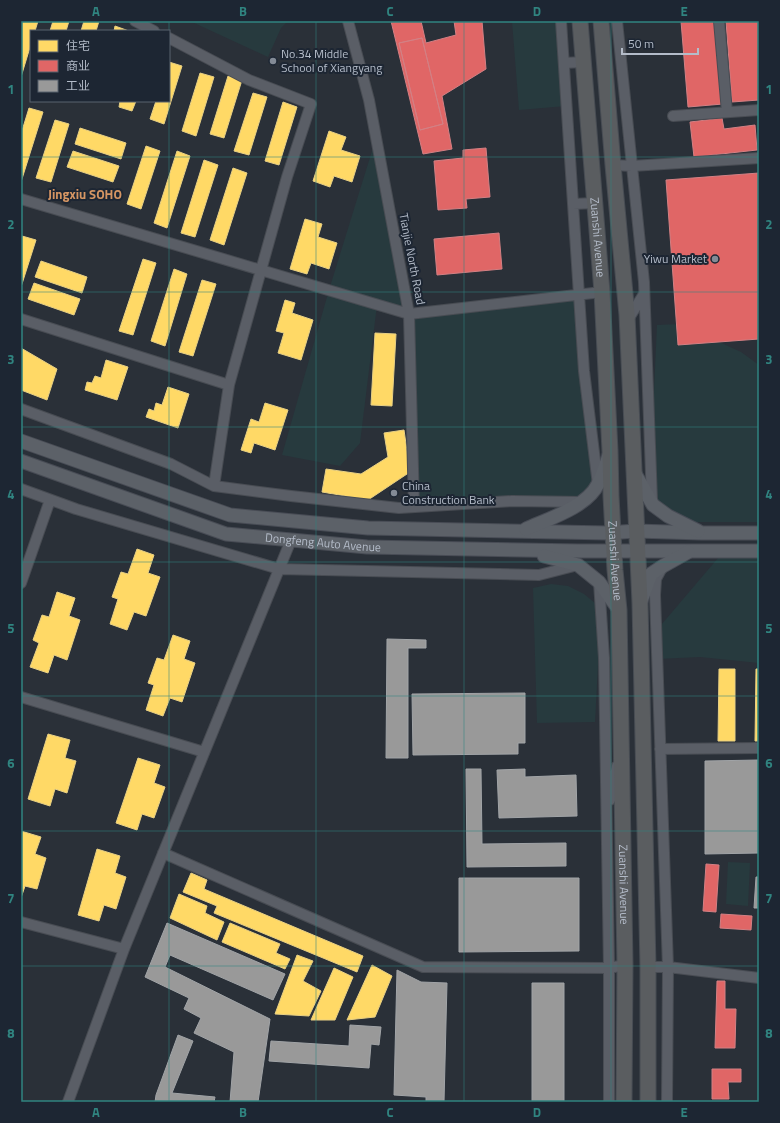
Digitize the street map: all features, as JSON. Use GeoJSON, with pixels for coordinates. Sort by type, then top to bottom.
{"type":"FeatureCollection","features":[{"type":"Feature","properties":{"kind":"highway","name":"Zuanshi Avenue"},"geometry":{"type":"LineString","coordinates":[[580,21],[602,292],[611,496],[619,610],[625,965],[624,1102]]}},
{"type":"Feature","properties":{"kind":"highway","name":"Zuanshi Avenue"},"geometry":{"type":"LineString","coordinates":[[601,21],[627,321],[640,603],[648,967],[648,1102]]}},
{"type":"Feature","properties":{"kind":"main road","name":"Dongfeng Auto Avenue"},"geometry":{"type":"LineString","coordinates":[[21,440],[230,515],[368,528],[614,533],[636,531],[759,533]]}},
{"type":"Feature","properties":{"kind":"main road"},"geometry":{"type":"LineString","coordinates":[[521,531],[583,502],[598,485],[610,451]]}},
{"type":"Feature","properties":{"kind":"main road","name":"Dongfeng Auto Avenue"},"geometry":{"type":"LineString","coordinates":[[21,461],[226,534],[367,547],[689,552],[759,551]]}},
{"type":"Feature","properties":{"kind":"main road"},"geometry":{"type":"LineString","coordinates":[[634,471],[653,505],[668,516],[701,533]]}},
{"type":"Feature","properties":{"kind":"main road"},"geometry":{"type":"LineString","coordinates":[[525,550],[578,565],[599,582],[619,610]]}},
{"type":"Feature","properties":{"kind":"main road"},"geometry":{"type":"LineString","coordinates":[[640,603],[651,574],[689,552]]}},
{"type":"Feature","properties":{"kind":"street"},"geometry":{"type":"LineString","coordinates":[[135,21],[152,30]]}},
{"type":"Feature","properties":{"kind":"street","name":"Tianjie North Road"},"geometry":{"type":"LineString","coordinates":[[348,21],[369,100],[409,314],[414,507]]}},
{"type":"Feature","properties":{"kind":"street"},"geometry":{"type":"LineString","coordinates":[[561,21],[584,371],[598,485]]}},
{"type":"Feature","properties":{"kind":"street"},"geometry":{"type":"LineString","coordinates":[[617,21],[644,294],[651,495],[653,505]]}},
{"type":"Feature","properties":{"kind":"street"},"geometry":{"type":"LineString","coordinates":[[718,21],[727,112]]}},
{"type":"Feature","properties":{"kind":"street"},"geometry":{"type":"LineString","coordinates":[[170,39],[249,80],[311,104],[287,177],[229,385],[214,486]]}},
{"type":"Feature","properties":{"kind":"street"},"geometry":{"type":"LineString","coordinates":[[564,63],[583,62]]}},
{"type":"Feature","properties":{"kind":"street"},"geometry":{"type":"LineString","coordinates":[[673,116],[759,110]]}},
{"type":"Feature","properties":{"kind":"street"},"geometry":{"type":"LineString","coordinates":[[613,165],[632,166],[759,158]]}},
{"type":"Feature","properties":{"kind":"street"},"geometry":{"type":"LineString","coordinates":[[21,199],[409,314],[602,292]]}},
{"type":"Feature","properties":{"kind":"street"},"geometry":{"type":"LineString","coordinates":[[573,204],[595,203]]}},
{"type":"Feature","properties":{"kind":"street"},"geometry":{"type":"LineString","coordinates":[[627,321],[644,294]]}},
{"type":"Feature","properties":{"kind":"street"},"geometry":{"type":"LineString","coordinates":[[21,319],[229,385]]}},
{"type":"Feature","properties":{"kind":"street"},"geometry":{"type":"LineString","coordinates":[[21,409],[171,464],[214,486],[391,507],[512,501],[583,502]]}},
{"type":"Feature","properties":{"kind":"street"},"geometry":{"type":"LineString","coordinates":[[21,489],[76,509],[279,569],[538,575],[578,565]]}},
{"type":"Feature","properties":{"kind":"street"},"geometry":{"type":"LineString","coordinates":[[21,583],[50,500]]}},
{"type":"Feature","properties":{"kind":"street"},"geometry":{"type":"LineString","coordinates":[[68,1102],[124,949],[291,540]]}},
{"type":"Feature","properties":{"kind":"street"},"geometry":{"type":"LineString","coordinates":[[663,566],[656,579],[655,595],[668,966],[667,1102]]}},
{"type":"Feature","properties":{"kind":"street"},"geometry":{"type":"LineString","coordinates":[[599,582],[604,658],[609,968],[609,1102]]}},
{"type":"Feature","properties":{"kind":"street"},"geometry":{"type":"LineString","coordinates":[[21,697],[204,752]]}},
{"type":"Feature","properties":{"kind":"street"},"geometry":{"type":"LineString","coordinates":[[607,818],[622,745]]}},
{"type":"Feature","properties":{"kind":"street"},"geometry":{"type":"LineString","coordinates":[[660,749],[759,748]]}},
{"type":"Feature","properties":{"kind":"street"},"geometry":{"type":"LineString","coordinates":[[163,853],[423,968],[609,968],[625,965]]}},
{"type":"Feature","properties":{"kind":"street"},"geometry":{"type":"LineString","coordinates":[[21,922],[124,949]]}},
{"type":"Feature","properties":{"kind":"street"},"geometry":{"type":"LineString","coordinates":[[648,967],[668,966],[759,978]]}},
{"type":"Feature","properties":{"kind":"green space"},"geometry":{"type":"Polygon","coordinates":[[[190,21],[288,21],[281,28],[268,57],[190,21]]]}},
{"type":"Feature","properties":{"kind":"green space"},"geometry":{"type":"Polygon","coordinates":[[[512,21],[560,21],[566,106],[519,110],[512,21]]]}},
{"type":"Feature","properties":{"kind":"green space"},"geometry":{"type":"Polygon","coordinates":[[[376,138],[409,314],[377,305],[360,443],[340,466],[282,455],[329,290],[376,138]]]}},
{"type":"Feature","properties":{"kind":"green space"},"geometry":{"type":"Polygon","coordinates":[[[578,295],[598,485],[583,502],[414,507],[409,314],[578,295]]]}},
{"type":"Feature","properties":{"kind":"green space"},"geometry":{"type":"Polygon","coordinates":[[[680,324],[741,352],[759,365],[759,522],[679,522],[651,495],[650,479],[657,325],[680,324]]]}},
{"type":"Feature","properties":{"kind":"green space"},"geometry":{"type":"Polygon","coordinates":[[[724,551],[759,551],[759,663],[700,657],[657,659],[656,631],[724,551]]]}},
{"type":"Feature","properties":{"kind":"green space"},"geometry":{"type":"Polygon","coordinates":[[[551,584],[568,586],[584,594],[601,608],[595,722],[537,723],[533,588],[551,584]]]}},
{"type":"Feature","properties":{"kind":"green space"},"geometry":{"type":"Polygon","coordinates":[[[728,862],[750,863],[748,906],[726,904],[728,862]]]}},
{"type":"Feature","properties":{"kind":"building: 住宅"},"geometry":{"type":"Polygon","coordinates":[[[22,21],[38,21],[35,30],[30,30],[30,47],[21,77],[22,21]]]}},
{"type":"Feature","properties":{"kind":"building: 住宅"},"geometry":{"type":"Polygon","coordinates":[[[53,21],[69,21],[66,30],[50,30],[53,21]]]}},
{"type":"Feature","properties":{"kind":"building: 住宅"},"geometry":{"type":"Polygon","coordinates":[[[84,21],[99,21],[96,30],[81,30],[84,21]]]}},
{"type":"Feature","properties":{"kind":"building: 住宅"},"geometry":{"type":"Polygon","coordinates":[[[115,26],[126,30],[114,30],[115,26]]]}},
{"type":"Feature","properties":{"kind":"building: 住宅"},"geometry":{"type":"Polygon","coordinates":[[[170,62],[182,66],[164,124],[150,119],[156,102],[170,102],[170,62]]]}},
{"type":"Feature","properties":{"kind":"building: 住宅"},"geometry":{"type":"Polygon","coordinates":[[[200,73],[214,77],[196,136],[182,131],[200,73]]]}},
{"type":"Feature","properties":{"kind":"building: 住宅"},"geometry":{"type":"Polygon","coordinates":[[[228,76],[242,80],[224,138],[210,134],[228,76]]]}},
{"type":"Feature","properties":{"kind":"building: 住宅"},"geometry":{"type":"Polygon","coordinates":[[[253,93],[267,97],[249,155],[234,151],[253,93]]]}},
{"type":"Feature","properties":{"kind":"building: 住宅"},"geometry":{"type":"Polygon","coordinates":[[[120,102],[136,102],[132,111],[119,107],[120,102]]]}},
{"type":"Feature","properties":{"kind":"building: 住宅"},"geometry":{"type":"Polygon","coordinates":[[[283,102],[297,107],[279,165],[265,161],[283,102]]]}},
{"type":"Feature","properties":{"kind":"building: 住宅"},"geometry":{"type":"Polygon","coordinates":[[[29,108],[43,112],[21,182],[21,134],[29,108]]]}},
{"type":"Feature","properties":{"kind":"building: 住宅"},"geometry":{"type":"Polygon","coordinates":[[[55,120],[69,124],[51,182],[36,178],[55,120]]]}},
{"type":"Feature","properties":{"kind":"building: 住宅"},"geometry":{"type":"Polygon","coordinates":[[[80,128],[126,143],[121,159],[75,144],[80,128]]]}},
{"type":"Feature","properties":{"kind":"building: 住宅"},"geometry":{"type":"Polygon","coordinates":[[[329,131],[346,137],[341,150],[360,156],[352,182],[334,176],[330,187],[313,181],[329,131]]]}},
{"type":"Feature","properties":{"kind":"building: 住宅"},"geometry":{"type":"Polygon","coordinates":[[[146,146],[160,151],[141,209],[127,204],[146,146]]]}},
{"type":"Feature","properties":{"kind":"building: 住宅"},"geometry":{"type":"Polygon","coordinates":[[[73,151],[119,166],[113,182],[67,167],[73,151]]]}},
{"type":"Feature","properties":{"kind":"building: 住宅"},"geometry":{"type":"Polygon","coordinates":[[[177,151],[190,156],[167,228],[154,223],[177,151]]]}},
{"type":"Feature","properties":{"kind":"building: 住宅"},"geometry":{"type":"Polygon","coordinates":[[[204,160],[218,165],[195,237],[181,233],[204,160]]]}},
{"type":"Feature","properties":{"kind":"building: 住宅"},"geometry":{"type":"Polygon","coordinates":[[[233,168],[247,173],[224,245],[210,240],[233,168]]]}},
{"type":"Feature","properties":{"kind":"building: 住宅"},"geometry":{"type":"Polygon","coordinates":[[[305,219],[322,224],[318,237],[337,243],[329,269],[311,263],[307,274],[290,269],[305,219]]]}},
{"type":"Feature","properties":{"kind":"building: 住宅"},"geometry":{"type":"Polygon","coordinates":[[[22,236],[36,240],[21,287],[21,238],[22,236]]]}},
{"type":"Feature","properties":{"kind":"building: 住宅"},"geometry":{"type":"Polygon","coordinates":[[[143,259],[156,263],[133,335],[119,331],[143,259]]]}},
{"type":"Feature","properties":{"kind":"building: 住宅"},"geometry":{"type":"Polygon","coordinates":[[[41,261],[87,277],[82,293],[35,277],[41,261]]]}},
{"type":"Feature","properties":{"kind":"building: 住宅"},"geometry":{"type":"Polygon","coordinates":[[[174,269],[187,274],[165,346],[151,341],[174,269]]]}},
{"type":"Feature","properties":{"kind":"building: 住宅"},"geometry":{"type":"Polygon","coordinates":[[[202,280],[216,284],[193,356],[179,352],[202,280]]]}},
{"type":"Feature","properties":{"kind":"building: 住宅"},"geometry":{"type":"Polygon","coordinates":[[[34,283],[80,299],[74,315],[28,299],[34,283]]]}},
{"type":"Feature","properties":{"kind":"building: 住宅"},"geometry":{"type":"Polygon","coordinates":[[[285,300],[295,303],[292,313],[313,320],[301,360],[278,353],[284,333],[276,331],[285,300]]]}},
{"type":"Feature","properties":{"kind":"building: 住宅"},"geometry":{"type":"Polygon","coordinates":[[[375,333],[396,334],[392,406],[371,405],[375,333]]]}},
{"type":"Feature","properties":{"kind":"building: 住宅"},"geometry":{"type":"Polygon","coordinates":[[[21,348],[57,369],[47,400],[21,390],[21,348]]]}},
{"type":"Feature","properties":{"kind":"building: 住宅"},"geometry":{"type":"Polygon","coordinates":[[[106,360],[128,367],[117,400],[85,390],[87,382],[92,383],[95,376],[101,378],[106,360]]]}},
{"type":"Feature","properties":{"kind":"building: 住宅"},"geometry":{"type":"Polygon","coordinates":[[[168,387],[189,394],[178,428],[146,417],[149,409],[154,411],[156,403],[162,405],[168,387]]]}},
{"type":"Feature","properties":{"kind":"building: 住宅"},"geometry":{"type":"Polygon","coordinates":[[[265,403],[288,410],[275,450],[254,443],[251,453],[241,450],[251,419],[259,422],[265,403]]]}},
{"type":"Feature","properties":{"kind":"building: 住宅"},"geometry":{"type":"Polygon","coordinates":[[[404,430],[410,472],[368,500],[322,492],[326,469],[361,474],[388,457],[384,433],[404,430]]]}},
{"type":"Feature","properties":{"kind":"building: 住宅"},"geometry":{"type":"Polygon","coordinates":[[[137,549],[154,555],[148,573],[160,577],[146,616],[134,612],[127,630],[110,624],[118,599],[112,597],[121,572],[128,574],[137,549]]]}},
{"type":"Feature","properties":{"kind":"building: 住宅"},"geometry":{"type":"Polygon","coordinates":[[[57,592],[75,598],[69,616],[80,620],[67,660],[54,655],[48,673],[30,667],[39,643],[33,640],[42,615],[49,617],[57,592]]]}},
{"type":"Feature","properties":{"kind":"building: 住宅"},"geometry":{"type":"Polygon","coordinates":[[[173,635],[190,641],[184,659],[195,663],[182,702],[170,698],[163,716],[146,710],[154,685],[148,683],[157,658],[164,660],[173,635]]]}},
{"type":"Feature","properties":{"kind":"building: 住宅"},"geometry":{"type":"Polygon","coordinates":[[[719,669],[735,669],[735,741],[718,741],[719,669]]]}},
{"type":"Feature","properties":{"kind":"building: 住宅"},"geometry":{"type":"Polygon","coordinates":[[[756,669],[759,669],[759,741],[755,741],[756,669]]]}},
{"type":"Feature","properties":{"kind":"building: 住宅"},"geometry":{"type":"Polygon","coordinates":[[[48,734],[70,740],[65,758],[76,761],[67,793],[55,789],[50,806],[28,799],[48,734]]]}},
{"type":"Feature","properties":{"kind":"building: 住宅"},"geometry":{"type":"Polygon","coordinates":[[[138,758],[160,765],[154,783],[165,787],[154,818],[142,814],[137,830],[116,823],[138,758]]]}},
{"type":"Feature","properties":{"kind":"building: 住宅"},"geometry":{"type":"Polygon","coordinates":[[[21,831],[41,837],[35,854],[46,858],[37,889],[25,886],[21,898],[21,831]]]}},
{"type":"Feature","properties":{"kind":"building: 住宅"},"geometry":{"type":"Polygon","coordinates":[[[97,849],[120,856],[115,873],[126,877],[116,909],[104,905],[99,921],[78,915],[97,849]]]}},
{"type":"Feature","properties":{"kind":"building: 住宅"},"geometry":{"type":"Polygon","coordinates":[[[191,873],[207,880],[204,889],[363,956],[357,972],[214,913],[217,906],[183,892],[191,873]]]}},
{"type":"Feature","properties":{"kind":"building: 住宅"},"geometry":{"type":"Polygon","coordinates":[[[179,894],[207,906],[205,913],[224,922],[217,940],[170,918],[179,894]]]}},
{"type":"Feature","properties":{"kind":"building: 住宅"},"geometry":{"type":"Polygon","coordinates":[[[230,923],[280,944],[276,953],[290,959],[285,969],[222,942],[230,923]]]}},
{"type":"Feature","properties":{"kind":"building: 住宅"},"geometry":{"type":"Polygon","coordinates":[[[297,955],[313,961],[303,981],[321,991],[309,1016],[275,1014],[297,955]]]}},
{"type":"Feature","properties":{"kind":"building: 住宅"},"geometry":{"type":"Polygon","coordinates":[[[372,965],[392,976],[375,1017],[347,1020],[372,965]]]}},
{"type":"Feature","properties":{"kind":"building: 住宅"},"geometry":{"type":"Polygon","coordinates":[[[334,968],[353,977],[335,1020],[311,1020],[334,968]]]}},
{"type":"Feature","properties":{"kind":"building: 商业"},"geometry":{"type":"Polygon","coordinates":[[[391,21],[421,21],[426,43],[456,35],[454,21],[482,21],[486,69],[442,96],[452,149],[423,154],[391,21]],[[422,38],[399,43],[420,130],[443,124],[422,38]]]}},
{"type":"Feature","properties":{"kind":"building: 商业"},"geometry":{"type":"Polygon","coordinates":[[[681,21],[716,21],[723,104],[688,107],[681,21]]]}},
{"type":"Feature","properties":{"kind":"building: 商业"},"geometry":{"type":"Polygon","coordinates":[[[726,21],[759,21],[759,100],[732,102],[726,21]]]}},
{"type":"Feature","properties":{"kind":"building: 商业"},"geometry":{"type":"Polygon","coordinates":[[[422,38],[443,124],[420,130],[399,43],[422,38]]]}},
{"type":"Feature","properties":{"kind":"building: 商业"},"geometry":{"type":"Polygon","coordinates":[[[722,118],[724,129],[755,125],[757,150],[694,157],[690,122],[722,118]]]}},
{"type":"Feature","properties":{"kind":"building: 商业"},"geometry":{"type":"Polygon","coordinates":[[[486,148],[490,197],[466,199],[467,208],[438,210],[434,161],[463,158],[463,150],[486,148]]]}},
{"type":"Feature","properties":{"kind":"building: 商业","name":"Yiwu Market"},"geometry":{"type":"Polygon","coordinates":[[[759,173],[759,339],[678,345],[666,180],[759,173]]]}},
{"type":"Feature","properties":{"kind":"building: 商业"},"geometry":{"type":"Polygon","coordinates":[[[499,233],[502,269],[437,275],[434,239],[499,233]]]}},
{"type":"Feature","properties":{"kind":"building: 商业"},"geometry":{"type":"Polygon","coordinates":[[[706,864],[719,865],[716,912],[703,911],[706,864]]]}},
{"type":"Feature","properties":{"kind":"building: 商业"},"geometry":{"type":"Polygon","coordinates":[[[721,914],[752,916],[751,930],[720,928],[721,914]]]}},
{"type":"Feature","properties":{"kind":"building: 商业"},"geometry":{"type":"Polygon","coordinates":[[[717,981],[725,981],[725,1009],[736,1009],[735,1048],[715,1048],[717,981]]]}},
{"type":"Feature","properties":{"kind":"building: 商业"},"geometry":{"type":"Polygon","coordinates":[[[712,1069],[741,1069],[741,1082],[728,1082],[729,1099],[712,1099],[712,1069]]]}},
{"type":"Feature","properties":{"kind":"building: 工业"},"geometry":{"type":"Polygon","coordinates":[[[387,639],[426,640],[426,648],[408,648],[408,758],[386,758],[387,639]]]}},
{"type":"Feature","properties":{"kind":"building: 工业"},"geometry":{"type":"Polygon","coordinates":[[[525,693],[525,743],[518,743],[518,754],[413,755],[412,694],[525,693]]]}},
{"type":"Feature","properties":{"kind":"building: 工业"},"geometry":{"type":"Polygon","coordinates":[[[759,760],[759,853],[705,854],[705,761],[759,760]]]}},
{"type":"Feature","properties":{"kind":"building: 工业"},"geometry":{"type":"Polygon","coordinates":[[[466,769],[481,769],[482,844],[566,843],[566,866],[467,867],[466,769]]]}},
{"type":"Feature","properties":{"kind":"building: 工业"},"geometry":{"type":"Polygon","coordinates":[[[525,769],[525,777],[576,775],[577,816],[499,818],[497,770],[525,769]]]}},
{"type":"Feature","properties":{"kind":"building: 工业"},"geometry":{"type":"Polygon","coordinates":[[[756,877],[759,877],[759,908],[754,908],[756,877]]]}},
{"type":"Feature","properties":{"kind":"building: 工业"},"geometry":{"type":"Polygon","coordinates":[[[459,878],[579,878],[579,951],[459,952],[459,878]]]}},
{"type":"Feature","properties":{"kind":"building: 工业"},"geometry":{"type":"Polygon","coordinates":[[[167,923],[285,974],[273,1000],[170,955],[165,967],[270,1019],[258,1102],[230,1102],[234,1052],[194,1033],[201,1018],[184,1009],[189,998],[145,977],[167,923]]]}},
{"type":"Feature","properties":{"kind":"building: 工业"},"geometry":{"type":"Polygon","coordinates":[[[397,970],[421,982],[447,983],[444,1102],[426,1102],[426,1097],[394,1095],[397,970]]]}},
{"type":"Feature","properties":{"kind":"building: 工业"},"geometry":{"type":"Polygon","coordinates":[[[532,983],[564,983],[564,1102],[532,1102],[532,983]]]}},
{"type":"Feature","properties":{"kind":"building: 工业"},"geometry":{"type":"Polygon","coordinates":[[[350,1025],[381,1027],[379,1045],[371,1044],[369,1068],[269,1061],[271,1041],[349,1046],[350,1025]]]}},
{"type":"Feature","properties":{"kind":"building: 工业"},"geometry":{"type":"Polygon","coordinates":[[[178,1035],[193,1041],[172,1093],[215,1097],[214,1102],[155,1102],[156,1095],[178,1035]]]}},
{"type":"Feature","properties":{"kind":"place","name":"No.34 Middle School of Xiangyang"},"geometry":{"type":"Point","coordinates":[273,61]}},
{"type":"Feature","properties":{"kind":"place","name":"Yiwu Market"},"geometry":{"type":"Point","coordinates":[715,259]}},
{"type":"Feature","properties":{"kind":"place","name":"China Construction Bank"},"geometry":{"type":"Point","coordinates":[394,493]}},
{"type":"Feature","properties":{"kind":"district","name":"Jingxiu SOHO"},"geometry":{"type":"Point","coordinates":[85,194]}}]}
